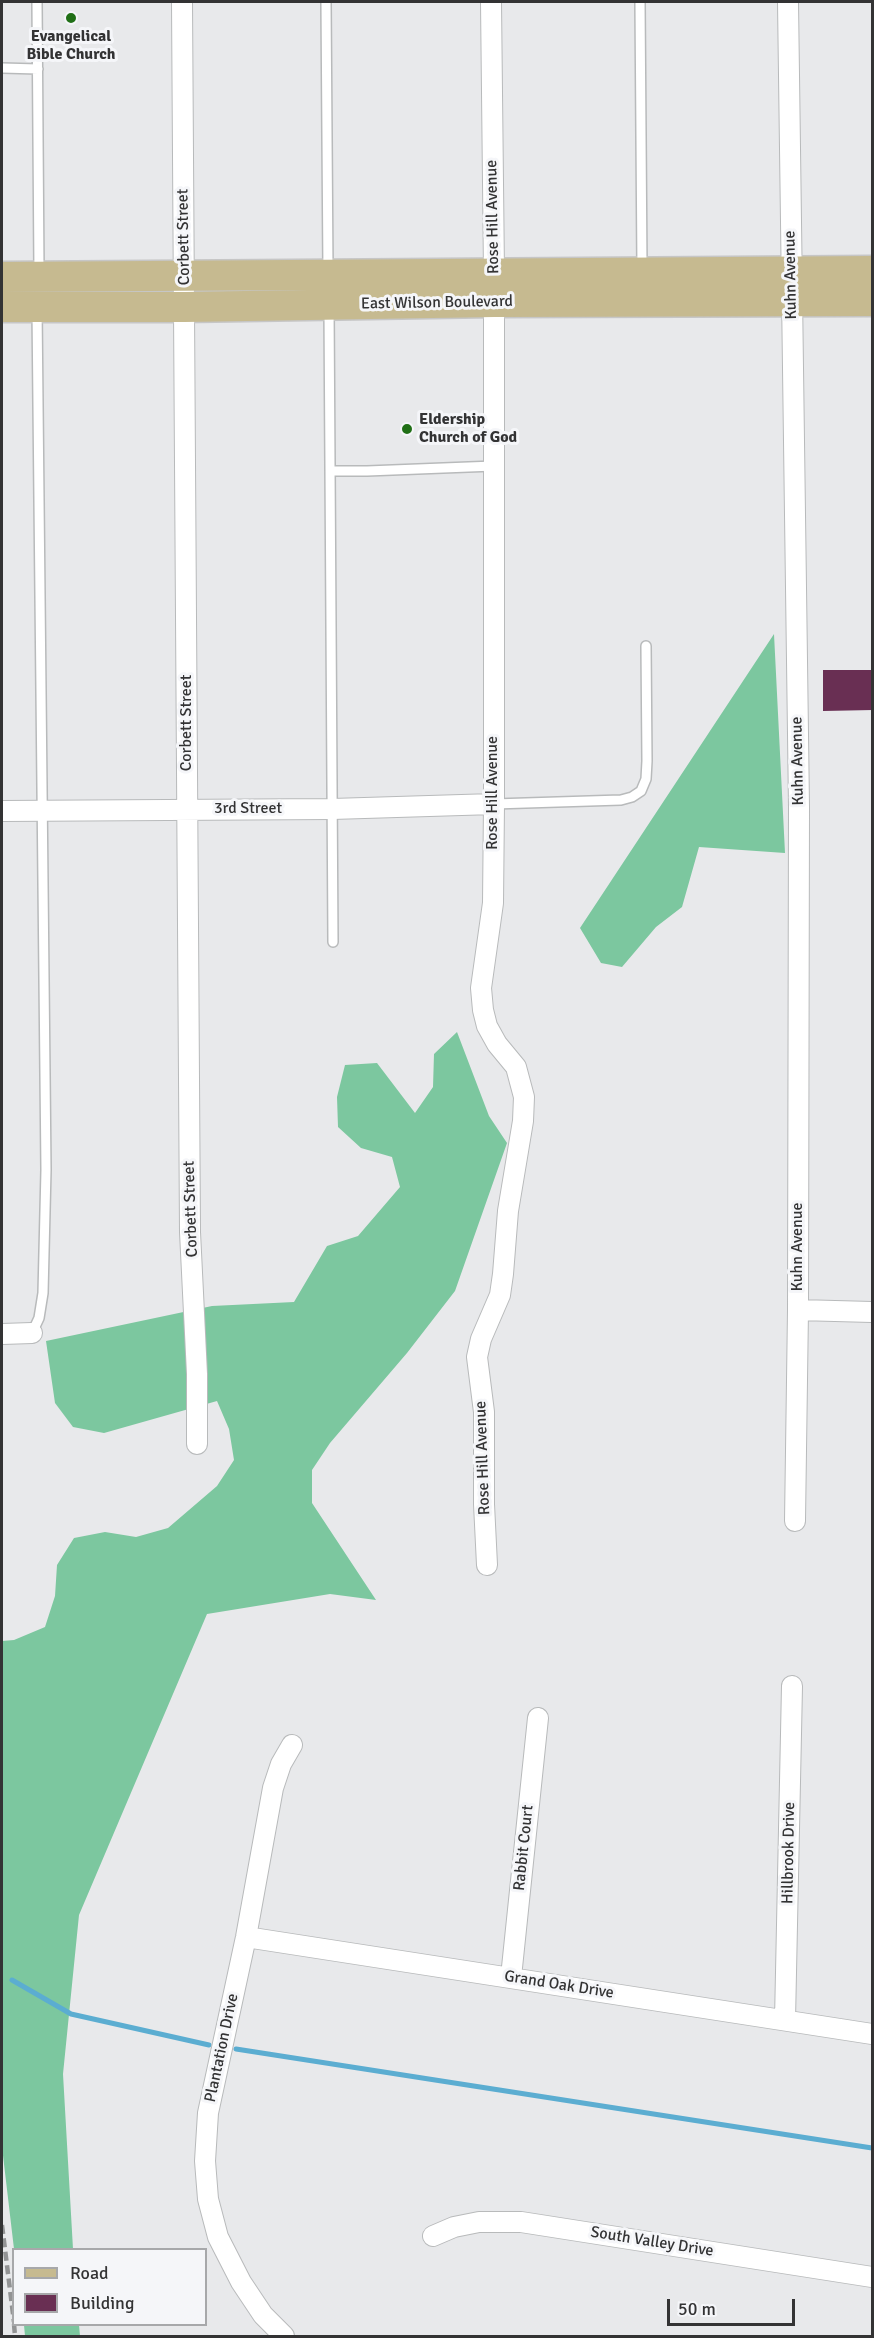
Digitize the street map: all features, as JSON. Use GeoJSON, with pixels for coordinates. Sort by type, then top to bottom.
{"type":"FeatureCollection","features":[{"type":"Feature","properties":{"kind":"main road","name":"East Wilson Boulevard"},"geometry":{"type":"LineString","coordinates":[[2,277],[328,274],[494,287],[791,286],[873,271]]}},
{"type":"Feature","properties":{"kind":"main road","name":"East Wilson Boulevard"},"geometry":{"type":"LineString","coordinates":[[2,307],[329,306],[642,273],[791,286],[873,301]]}},
{"type":"Feature","properties":{"kind":"street","name":"Corbett Street"},"geometry":{"type":"LineString","coordinates":[[182,2],[190,1232],[197,1374],[197,1444]]}},
{"type":"Feature","properties":{"kind":"street","name":"Rose Hill Avenue"},"geometry":{"type":"LineString","coordinates":[[488,1565],[484,1504],[484,1412],[477,1373],[477,1357],[481,1339],[500,1295],[504,1274],[508,1211],[523,1121],[524,1097],[516,1067],[492,1035],[483,1010],[481,988],[493,903],[494,287],[491,2]]}},
{"type":"Feature","properties":{"kind":"street","name":"Kuhn Avenue"},"geometry":{"type":"LineString","coordinates":[[788,2],[799,807],[798,1310],[795,1521]]}},
{"type":"Feature","properties":{"kind":"street","name":"3rd Street"},"geometry":{"type":"LineString","coordinates":[[2,811],[332,809],[494,804]]}},
{"type":"Feature","properties":{"kind":"street"},"geometry":{"type":"LineString","coordinates":[[798,1310],[873,1312]]}},
{"type":"Feature","properties":{"kind":"street"},"geometry":{"type":"LineString","coordinates":[[2,1334],[32,1333]]}},
{"type":"Feature","properties":{"kind":"street","name":"Hillbrook Drive"},"geometry":{"type":"LineString","coordinates":[[785,2020],[792,1686]]}},
{"type":"Feature","properties":{"kind":"street","name":"Rabbit Court"},"geometry":{"type":"LineString","coordinates":[[511,1977],[538,1718]]}},
{"type":"Feature","properties":{"kind":"street","name":"Plantation Drive"},"geometry":{"type":"LineString","coordinates":[[284,2337],[263,2315],[241,2282],[218,2237],[208,2199],[205,2161],[208,2113],[246,1937],[273,1788],[281,1764],[292,1745]]}},
{"type":"Feature","properties":{"kind":"street","name":"Grand Oak Drive"},"geometry":{"type":"LineString","coordinates":[[246,1937],[873,2034]]}},
{"type":"Feature","properties":{"kind":"street","name":"South Valley Drive"},"geometry":{"type":"LineString","coordinates":[[433,2236],[454,2227],[478,2222],[521,2222],[873,2277]]}},
{"type":"Feature","properties":{"kind":"lane"},"geometry":{"type":"LineString","coordinates":[[37,2],[39,277]]}},
{"type":"Feature","properties":{"kind":"lane"},"geometry":{"type":"LineString","coordinates":[[326,2],[328,274]]}},
{"type":"Feature","properties":{"kind":"lane"},"geometry":{"type":"LineString","coordinates":[[640,2],[642,273]]}},
{"type":"Feature","properties":{"kind":"lane"},"geometry":{"type":"LineString","coordinates":[[2,68],[38,69]]}},
{"type":"Feature","properties":{"kind":"lane"},"geometry":{"type":"LineString","coordinates":[[329,306],[333,942]]}},
{"type":"Feature","properties":{"kind":"lane"},"geometry":{"type":"LineString","coordinates":[[32,1333],[39,1318],[45,1251],[37,307]]}},
{"type":"Feature","properties":{"kind":"lane"},"geometry":{"type":"LineString","coordinates":[[330,471],[494,466]]}},
{"type":"Feature","properties":{"kind":"lane"},"geometry":{"type":"LineString","coordinates":[[494,804],[621,800],[641,791],[646,779],[647,761],[646,646]]}},
{"type":"Feature","properties":{"kind":"green space"},"geometry":{"type":"Polygon","coordinates":[[[774,634],[785,853],[699,847],[682,907],[656,927],[622,967],[601,963],[580,928],[774,634]]]}},
{"type":"Feature","properties":{"kind":"green space"},"geometry":{"type":"Polygon","coordinates":[[[457,1032],[489,1116],[507,1143],[455,1291],[407,1353],[330,1443],[312,1470],[312,1503],[376,1600],[330,1594],[207,1614],[79,1915],[63,2074],[73,2248],[14,2248],[2,2147],[2,1641],[14,1640],[45,1627],[55,1596],[57,1565],[74,1538],[105,1532],[136,1537],[168,1528],[217,1486],[234,1460],[229,1429],[217,1401],[104,1433],[73,1427],[55,1403],[46,1341],[212,1306],[294,1302],[327,1246],[358,1236],[400,1187],[392,1157],[361,1148],[338,1127],[337,1097],[345,1065],[377,1063],[415,1113],[433,1087],[434,1054],[457,1032]]]}},
{"type":"Feature","properties":{"kind":"green space"},"geometry":{"type":"Polygon","coordinates":[[[24,2326],[79,2326],[80,2336],[25,2336],[24,2326]]]}},
{"type":"Feature","properties":{"kind":"building"},"geometry":{"type":"Polygon","coordinates":[[[823,670],[873,670],[873,710],[823,711],[823,670]]]}},
{"type":"Feature","properties":{"kind":"waterway"},"geometry":{"type":"LineString","coordinates":[[12,1980],[71,2014],[209,2045]]}},
{"type":"Feature","properties":{"kind":"waterway"},"geometry":{"type":"LineString","coordinates":[[236,2049],[872,2148]]}},
{"type":"Feature","properties":{"kind":"railway"},"geometry":{"type":"LineString","coordinates":[[2,2225],[12,2306]]}},
{"type":"Feature","properties":{"kind":"railway"},"geometry":{"type":"LineString","coordinates":[[14,2326],[15,2336]]}},
{"type":"Feature","properties":{"kind":"place","name":"Evangelical Bible Church"},"geometry":{"type":"Point","coordinates":[71,18]}},
{"type":"Feature","properties":{"kind":"place","name":"Eldership Church of God"},"geometry":{"type":"Point","coordinates":[407,429]}}]}
